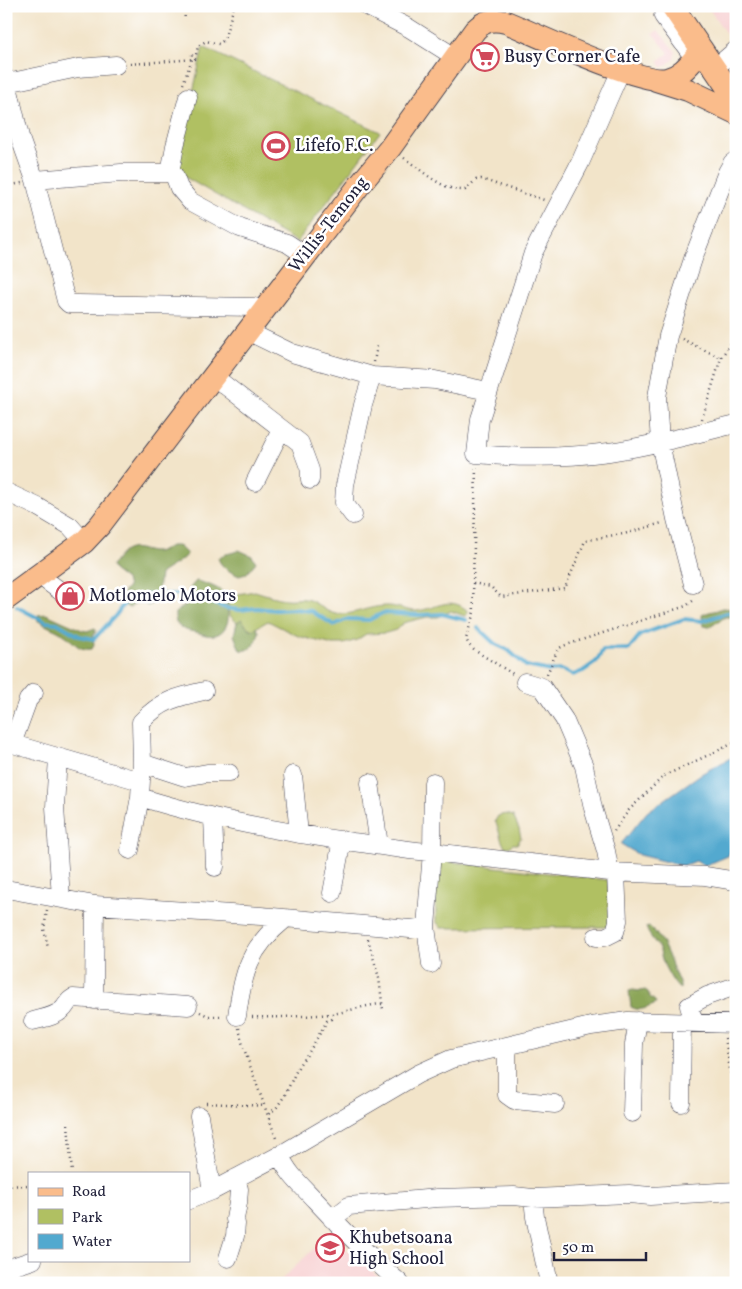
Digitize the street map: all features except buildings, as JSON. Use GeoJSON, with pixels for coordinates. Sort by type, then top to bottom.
{"type":"FeatureCollection","features":[{"type":"Feature","properties":{"kind":"main road"},"geometry":{"type":"LineString","coordinates":[[661,9],[699,54],[715,68],[736,100]]}},
{"type":"Feature","properties":{"kind":"main road","name":"Willis-Temong"},"geometry":{"type":"LineString","coordinates":[[6,599],[84,542],[100,525],[305,255],[390,148],[455,57],[482,23],[494,20],[506,22],[621,70],[654,79],[666,79],[680,73],[699,54]]}},
{"type":"Feature","properties":{"kind":"main road"},"geometry":{"type":"LineString","coordinates":[[654,79],[688,90],[736,113]]}},
{"type":"Feature","properties":{"kind":"street"},"geometry":{"type":"LineString","coordinates":[[366,6],[409,28],[455,57]]}},
{"type":"Feature","properties":{"kind":"street"},"geometry":{"type":"LineString","coordinates":[[715,68],[736,50]]}},
{"type":"Feature","properties":{"kind":"street"},"geometry":{"type":"LineString","coordinates":[[116,65],[78,68],[7,80],[66,301],[69,304],[254,307],[262,312]]}},
{"type":"Feature","properties":{"kind":"street"},"geometry":{"type":"LineString","coordinates":[[621,70],[580,163],[533,253],[488,390],[480,419],[476,454],[517,457],[565,456],[609,452],[736,424]]}},
{"type":"Feature","properties":{"kind":"street"},"geometry":{"type":"LineString","coordinates":[[170,173],[188,97]]}},
{"type":"Feature","properties":{"kind":"street"},"geometry":{"type":"LineString","coordinates":[[693,584],[676,519],[660,442],[657,397],[669,332],[708,219],[727,172],[736,160]]}},
{"type":"Feature","properties":{"kind":"street"},"geometry":{"type":"LineString","coordinates":[[35,180],[121,173],[174,174],[179,188],[190,201],[240,228],[287,243],[305,255]]}},
{"type":"Feature","properties":{"kind":"street"},"geometry":{"type":"LineString","coordinates":[[247,331],[292,353],[372,376],[435,380],[488,390]]}},
{"type":"Feature","properties":{"kind":"street"},"geometry":{"type":"LineString","coordinates":[[213,376],[300,443],[310,470],[310,480]]}},
{"type":"Feature","properties":{"kind":"street"},"geometry":{"type":"LineString","coordinates":[[353,515],[344,503],[345,485],[363,405],[372,376]]}},
{"type":"Feature","properties":{"kind":"street"},"geometry":{"type":"LineString","coordinates":[[255,482],[282,430]]}},
{"type":"Feature","properties":{"kind":"street"},"geometry":{"type":"LineString","coordinates":[[6,492],[38,507],[70,526],[84,542]]}},
{"type":"Feature","properties":{"kind":"street"},"geometry":{"type":"LineString","coordinates":[[43,572],[48,582],[63,594]]}},
{"type":"Feature","properties":{"kind":"street"},"geometry":{"type":"LineString","coordinates":[[533,684],[564,719],[584,766],[593,808],[613,873],[618,921],[615,932],[604,937],[596,937]]}},
{"type":"Feature","properties":{"kind":"street"},"geometry":{"type":"LineString","coordinates":[[130,850],[140,789],[142,763],[141,722],[165,702],[204,691]]}},
{"type":"Feature","properties":{"kind":"street"},"geometry":{"type":"LineString","coordinates":[[34,692],[24,708],[9,743],[101,771],[140,789],[172,807],[299,834],[408,851],[432,852],[613,873],[705,876],[736,881]]}},
{"type":"Feature","properties":{"kind":"street"},"geometry":{"type":"LineString","coordinates":[[55,897],[54,808],[58,757]]}},
{"type":"Feature","properties":{"kind":"street"},"geometry":{"type":"LineString","coordinates":[[142,763],[185,777],[207,773],[229,773]]}},
{"type":"Feature","properties":{"kind":"street"},"geometry":{"type":"LineString","coordinates":[[293,776],[299,834]]}},
{"type":"Feature","properties":{"kind":"street"},"geometry":{"type":"LineString","coordinates":[[431,964],[426,927],[432,852],[433,782]]}},
{"type":"Feature","properties":{"kind":"street"},"geometry":{"type":"LineString","coordinates":[[370,783],[379,845]]}},
{"type":"Feature","properties":{"kind":"street"},"geometry":{"type":"LineString","coordinates":[[213,817],[215,867]]}},
{"type":"Feature","properties":{"kind":"street"},"geometry":{"type":"LineString","coordinates":[[332,893],[342,840]]}},
{"type":"Feature","properties":{"kind":"street"},"geometry":{"type":"LineString","coordinates":[[6,889],[95,905],[261,916],[410,929],[426,927]]}},
{"type":"Feature","properties":{"kind":"street"},"geometry":{"type":"LineString","coordinates":[[94,1000],[95,905]]}},
{"type":"Feature","properties":{"kind":"street"},"geometry":{"type":"LineString","coordinates":[[261,916],[263,928],[267,934]]}},
{"type":"Feature","properties":{"kind":"street"},"geometry":{"type":"LineString","coordinates":[[237,1016],[242,981],[256,948],[267,934],[285,919]]}},
{"type":"Feature","properties":{"kind":"street"},"geometry":{"type":"LineString","coordinates":[[682,1103],[689,1006],[707,996],[736,986]]}},
{"type":"Feature","properties":{"kind":"street"},"geometry":{"type":"LineString","coordinates":[[33,1021],[59,1013],[68,1000],[73,998],[188,1006]]}},
{"type":"Feature","properties":{"kind":"street"},"geometry":{"type":"LineString","coordinates":[[190,1200],[212,1191],[280,1155],[418,1074],[451,1059],[592,1026],[628,1021],[729,1023]]}},
{"type":"Feature","properties":{"kind":"street"},"geometry":{"type":"LineString","coordinates":[[632,1113],[634,1044],[638,1021]]}},
{"type":"Feature","properties":{"kind":"street"},"geometry":{"type":"LineString","coordinates":[[508,1046],[507,1095],[510,1099],[555,1104]]}},
{"type":"Feature","properties":{"kind":"street"},"geometry":{"type":"LineString","coordinates":[[199,1116],[212,1191]]}},
{"type":"Feature","properties":{"kind":"street"},"geometry":{"type":"LineString","coordinates":[[280,1155],[293,1177],[332,1219],[370,1258],[400,1283]]}},
{"type":"Feature","properties":{"kind":"street"},"geometry":{"type":"LineString","coordinates":[[228,1258],[236,1224],[235,1218],[239,1189],[236,1178]]}},
{"type":"Feature","properties":{"kind":"street"},"geometry":{"type":"LineString","coordinates":[[332,1219],[349,1206],[437,1198],[514,1196],[532,1198],[629,1194],[650,1196],[736,1191]]}},
{"type":"Feature","properties":{"kind":"street"},"geometry":{"type":"LineString","coordinates":[[532,1198],[549,1283]]}},
{"type":"Feature","properties":{"kind":"street"},"geometry":{"type":"LineString","coordinates":[[6,1270],[28,1262]]}},
{"type":"Feature","properties":{"kind":"path"},"geometry":{"type":"LineString","coordinates":[[184,6],[185,21]]}},
{"type":"Feature","properties":{"kind":"path"},"geometry":{"type":"LineString","coordinates":[[116,65],[195,60],[198,46],[206,41],[219,44],[224,40],[234,6]]}},
{"type":"Feature","properties":{"kind":"path"},"geometry":{"type":"LineString","coordinates":[[188,97],[184,91],[183,84],[192,59],[192,52]]}},
{"type":"Feature","properties":{"kind":"path"},"geometry":{"type":"LineString","coordinates":[[390,148],[445,187],[465,190],[476,180],[481,179],[558,204]]}},
{"type":"Feature","properties":{"kind":"path"},"geometry":{"type":"LineString","coordinates":[[669,332],[721,358]]}},
{"type":"Feature","properties":{"kind":"path"},"geometry":{"type":"LineString","coordinates":[[699,433],[721,358],[736,335]]}},
{"type":"Feature","properties":{"kind":"path"},"geometry":{"type":"LineString","coordinates":[[476,454],[474,612],[466,639],[468,645],[533,684],[542,681],[550,671],[558,649],[567,644],[686,606],[694,600],[693,584]]}},
{"type":"Feature","properties":{"kind":"path"},"geometry":{"type":"LineString","coordinates":[[473,582],[491,587],[501,597],[565,588],[585,541],[624,534],[676,519]]}},
{"type":"Feature","properties":{"kind":"path"},"geometry":{"type":"LineString","coordinates":[[606,851],[614,832],[630,810],[664,776],[736,742]]}},
{"type":"Feature","properties":{"kind":"path"},"geometry":{"type":"LineString","coordinates":[[48,948],[44,929],[55,897]]}},
{"type":"Feature","properties":{"kind":"path"},"geometry":{"type":"LineString","coordinates":[[367,925],[368,941],[379,978],[383,1010]]}},
{"type":"Feature","properties":{"kind":"path"},"geometry":{"type":"LineString","coordinates":[[188,1006],[208,1016],[285,1018],[333,1014],[366,1005],[382,1004]]}},
{"type":"Feature","properties":{"kind":"path"},"geometry":{"type":"LineString","coordinates":[[268,1114],[277,1107],[285,1096],[299,1065],[327,1021],[332,1019],[333,1014]]}},
{"type":"Feature","properties":{"kind":"path"},"geometry":{"type":"LineString","coordinates":[[729,1023],[736,1108]]}},
{"type":"Feature","properties":{"kind":"path"},"geometry":{"type":"LineString","coordinates":[[243,1046],[276,1136],[280,1155]]}},
{"type":"Feature","properties":{"kind":"path"},"geometry":{"type":"LineString","coordinates":[[214,1103],[265,1106]]}},
{"type":"Feature","properties":{"kind":"path"},"geometry":{"type":"LineString","coordinates":[[68,1124],[72,1172]]}},
{"type":"Feature","properties":{"kind":"path"},"geometry":{"type":"LineString","coordinates":[[6,1186],[28,1185]]}},
{"type":"Feature","properties":{"kind":"shaded area"},"geometry":{"type":"Polygon","coordinates":[[[707,6],[736,6],[736,33],[729,38],[707,6]]]}},
{"type":"Feature","properties":{"kind":"shaded area"},"geometry":{"type":"Polygon","coordinates":[[[658,30],[676,52],[673,60],[662,68],[658,61],[669,53],[653,34],[658,30]]]}},
{"type":"Feature","properties":{"kind":"shaded area","name":"Khubetsoana High School"},"geometry":{"type":"Polygon","coordinates":[[[329,1234],[360,1261],[387,1283],[278,1283],[329,1234]]]}},
{"type":"Feature","properties":{"kind":"green space","name":"Lifefo F.C."},"geometry":{"type":"Polygon","coordinates":[[[203,47],[380,132],[297,242],[178,173],[178,160],[203,47]]]}},
{"type":"Feature","properties":{"kind":"green space"},"geometry":{"type":"Polygon","coordinates":[[[170,546],[179,546],[187,554],[160,574],[154,603],[148,606],[138,603],[129,608],[123,604],[122,594],[128,587],[126,580],[113,570],[111,566],[125,551],[136,549],[157,552],[170,546]]]}},
{"type":"Feature","properties":{"kind":"green space"},"geometry":{"type":"Polygon","coordinates":[[[239,550],[252,556],[256,562],[246,574],[239,576],[224,567],[218,558],[239,550]]]}},
{"type":"Feature","properties":{"kind":"green space"},"geometry":{"type":"Polygon","coordinates":[[[196,581],[217,588],[228,597],[227,623],[225,629],[218,634],[208,635],[190,631],[176,623],[175,613],[188,603],[190,588],[196,581]]]}},
{"type":"Feature","properties":{"kind":"green space"},"geometry":{"type":"Polygon","coordinates":[[[255,591],[274,597],[309,600],[336,614],[348,614],[385,606],[416,611],[449,603],[456,604],[469,612],[465,616],[451,611],[438,617],[427,617],[403,623],[396,630],[386,633],[366,634],[357,640],[344,644],[329,644],[298,636],[268,621],[252,630],[246,626],[242,619],[237,622],[230,616],[227,596],[255,591]]]}},
{"type":"Feature","properties":{"kind":"green space"},"geometry":{"type":"Polygon","coordinates":[[[722,608],[736,609],[736,617],[725,617],[710,627],[703,626],[702,615],[722,608]]]}},
{"type":"Feature","properties":{"kind":"green space"},"geometry":{"type":"Polygon","coordinates":[[[46,614],[82,630],[87,631],[95,628],[92,649],[79,647],[67,636],[37,620],[38,615],[46,614]]]}},
{"type":"Feature","properties":{"kind":"green space"},"geometry":{"type":"Polygon","coordinates":[[[242,619],[246,626],[252,630],[257,628],[259,632],[251,648],[240,650],[234,635],[237,622],[242,619]]]}},
{"type":"Feature","properties":{"kind":"green space"},"geometry":{"type":"Polygon","coordinates":[[[506,814],[513,816],[521,838],[517,844],[512,844],[510,847],[505,847],[503,844],[495,821],[498,816],[506,814]]]}},
{"type":"Feature","properties":{"kind":"green space"},"geometry":{"type":"Polygon","coordinates":[[[435,860],[608,880],[610,927],[441,928],[436,921],[435,860]]]}},
{"type":"Feature","properties":{"kind":"green space"},"geometry":{"type":"Polygon","coordinates":[[[649,926],[664,946],[680,989],[667,971],[659,948],[647,930],[646,927],[649,926]]]}},
{"type":"Feature","properties":{"kind":"green space"},"geometry":{"type":"Polygon","coordinates":[[[645,990],[656,1002],[654,1005],[642,1009],[631,1007],[629,991],[645,990]]]}},
{"type":"Feature","properties":{"kind":"water"},"geometry":{"type":"Polygon","coordinates":[[[736,755],[736,842],[728,856],[704,866],[696,861],[683,866],[639,855],[621,844],[647,812],[701,774],[736,755]]]}},
{"type":"Feature","properties":{"kind":"waterway"},"geometry":{"type":"LineString","coordinates":[[17,607],[46,622],[57,623],[79,636],[94,639],[126,601],[145,595],[178,594],[186,599],[201,599],[225,608],[240,610],[257,608],[311,611],[334,625],[348,619],[369,620],[383,613],[442,614],[466,620]]}},
{"type":"Feature","properties":{"kind":"waterway"},"geometry":{"type":"LineString","coordinates":[[478,628],[495,644],[508,650],[526,666],[550,671],[561,670],[573,675],[596,662],[603,650],[629,649],[640,635],[684,619],[702,621],[727,613],[736,613]]}},
{"type":"Feature","properties":{"kind":"place","name":"Busy Corner Cafe"},"geometry":{"type":"Point","coordinates":[485,57]}},
{"type":"Feature","properties":{"kind":"place","name":"Lifefo F.C."},"geometry":{"type":"Point","coordinates":[276,146]}},
{"type":"Feature","properties":{"kind":"place","name":"Motlomelo Motors"},"geometry":{"type":"Point","coordinates":[70,596]}},
{"type":"Feature","properties":{"kind":"place","name":"Khubetsoana High School"},"geometry":{"type":"Point","coordinates":[330,1248]}}]}
